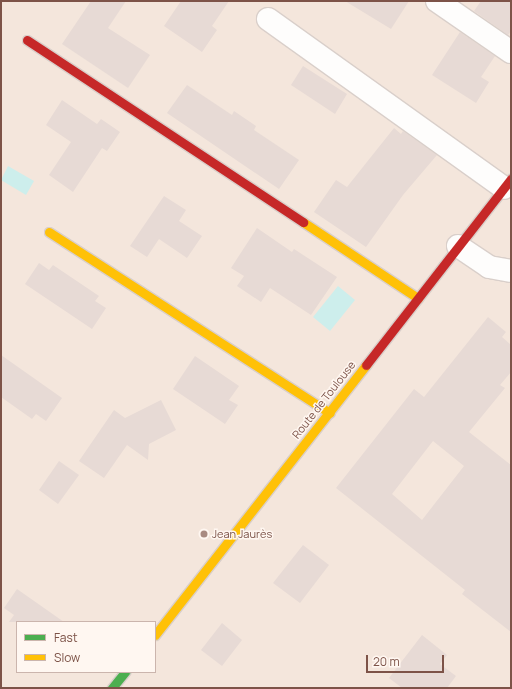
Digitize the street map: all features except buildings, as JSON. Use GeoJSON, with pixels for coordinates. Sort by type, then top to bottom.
{"type":"FeatureCollection","features":[{"type":"Feature","properties":{"kind":"street"},"geometry":{"type":"LineString","coordinates":[[436,1],[511,52]]}},
{"type":"Feature","properties":{"kind":"street"},"geometry":{"type":"LineString","coordinates":[[268,19],[508,184]]}},
{"type":"Feature","properties":{"kind":"street"},"geometry":{"type":"LineString","coordinates":[[27,40],[418,298]]}},
{"type":"Feature","properties":{"kind":"street","name":"Route de Toulouse"},"geometry":{"type":"LineString","coordinates":[[156,634],[508,184]]}},
{"type":"Feature","properties":{"kind":"street"},"geometry":{"type":"LineString","coordinates":[[49,232],[330,413]]}},
{"type":"Feature","properties":{"kind":"street"},"geometry":{"type":"LineString","coordinates":[[458,246],[489,267],[511,271]]}},
{"type":"Feature","properties":{"kind":"street"},"geometry":{"type":"LineString","coordinates":[[112,688],[124,673]]}},
{"type":"Feature","properties":{"kind":"shaded area"},"geometry":{"type":"Polygon","coordinates":[[[1,1],[511,1],[511,688],[1,688],[1,1]]]}},
{"type":"Feature","properties":{"kind":"water"},"geometry":{"type":"Polygon","coordinates":[[[8,166],[34,181],[26,195],[1,180],[8,166]]]}},
{"type":"Feature","properties":{"kind":"water"},"geometry":{"type":"Polygon","coordinates":[[[338,286],[355,300],[330,331],[313,317],[338,286]]]}},
{"type":"Feature","properties":{"kind":"traffic: fast"},"geometry":{"type":"LineString","coordinates":[[112,688],[124,673]]}},
{"type":"Feature","properties":{"kind":"traffic: slow"},"geometry":{"type":"LineString","coordinates":[[303,222],[418,298]]}},
{"type":"Feature","properties":{"kind":"traffic: slow"},"geometry":{"type":"LineString","coordinates":[[49,232],[330,413]]}},
{"type":"Feature","properties":{"kind":"traffic: slow"},"geometry":{"type":"LineString","coordinates":[[156,634],[366,365]]}},
{"type":"Feature","properties":{"kind":"traffic: jam"},"geometry":{"type":"LineString","coordinates":[[27,40],[303,222]]}},
{"type":"Feature","properties":{"kind":"traffic: jam"},"geometry":{"type":"LineString","coordinates":[[366,365],[511,179]]}},
{"type":"Feature","properties":{"kind":"place","name":"Jean Jaurès"},"geometry":{"type":"Point","coordinates":[204,534]}}]}
